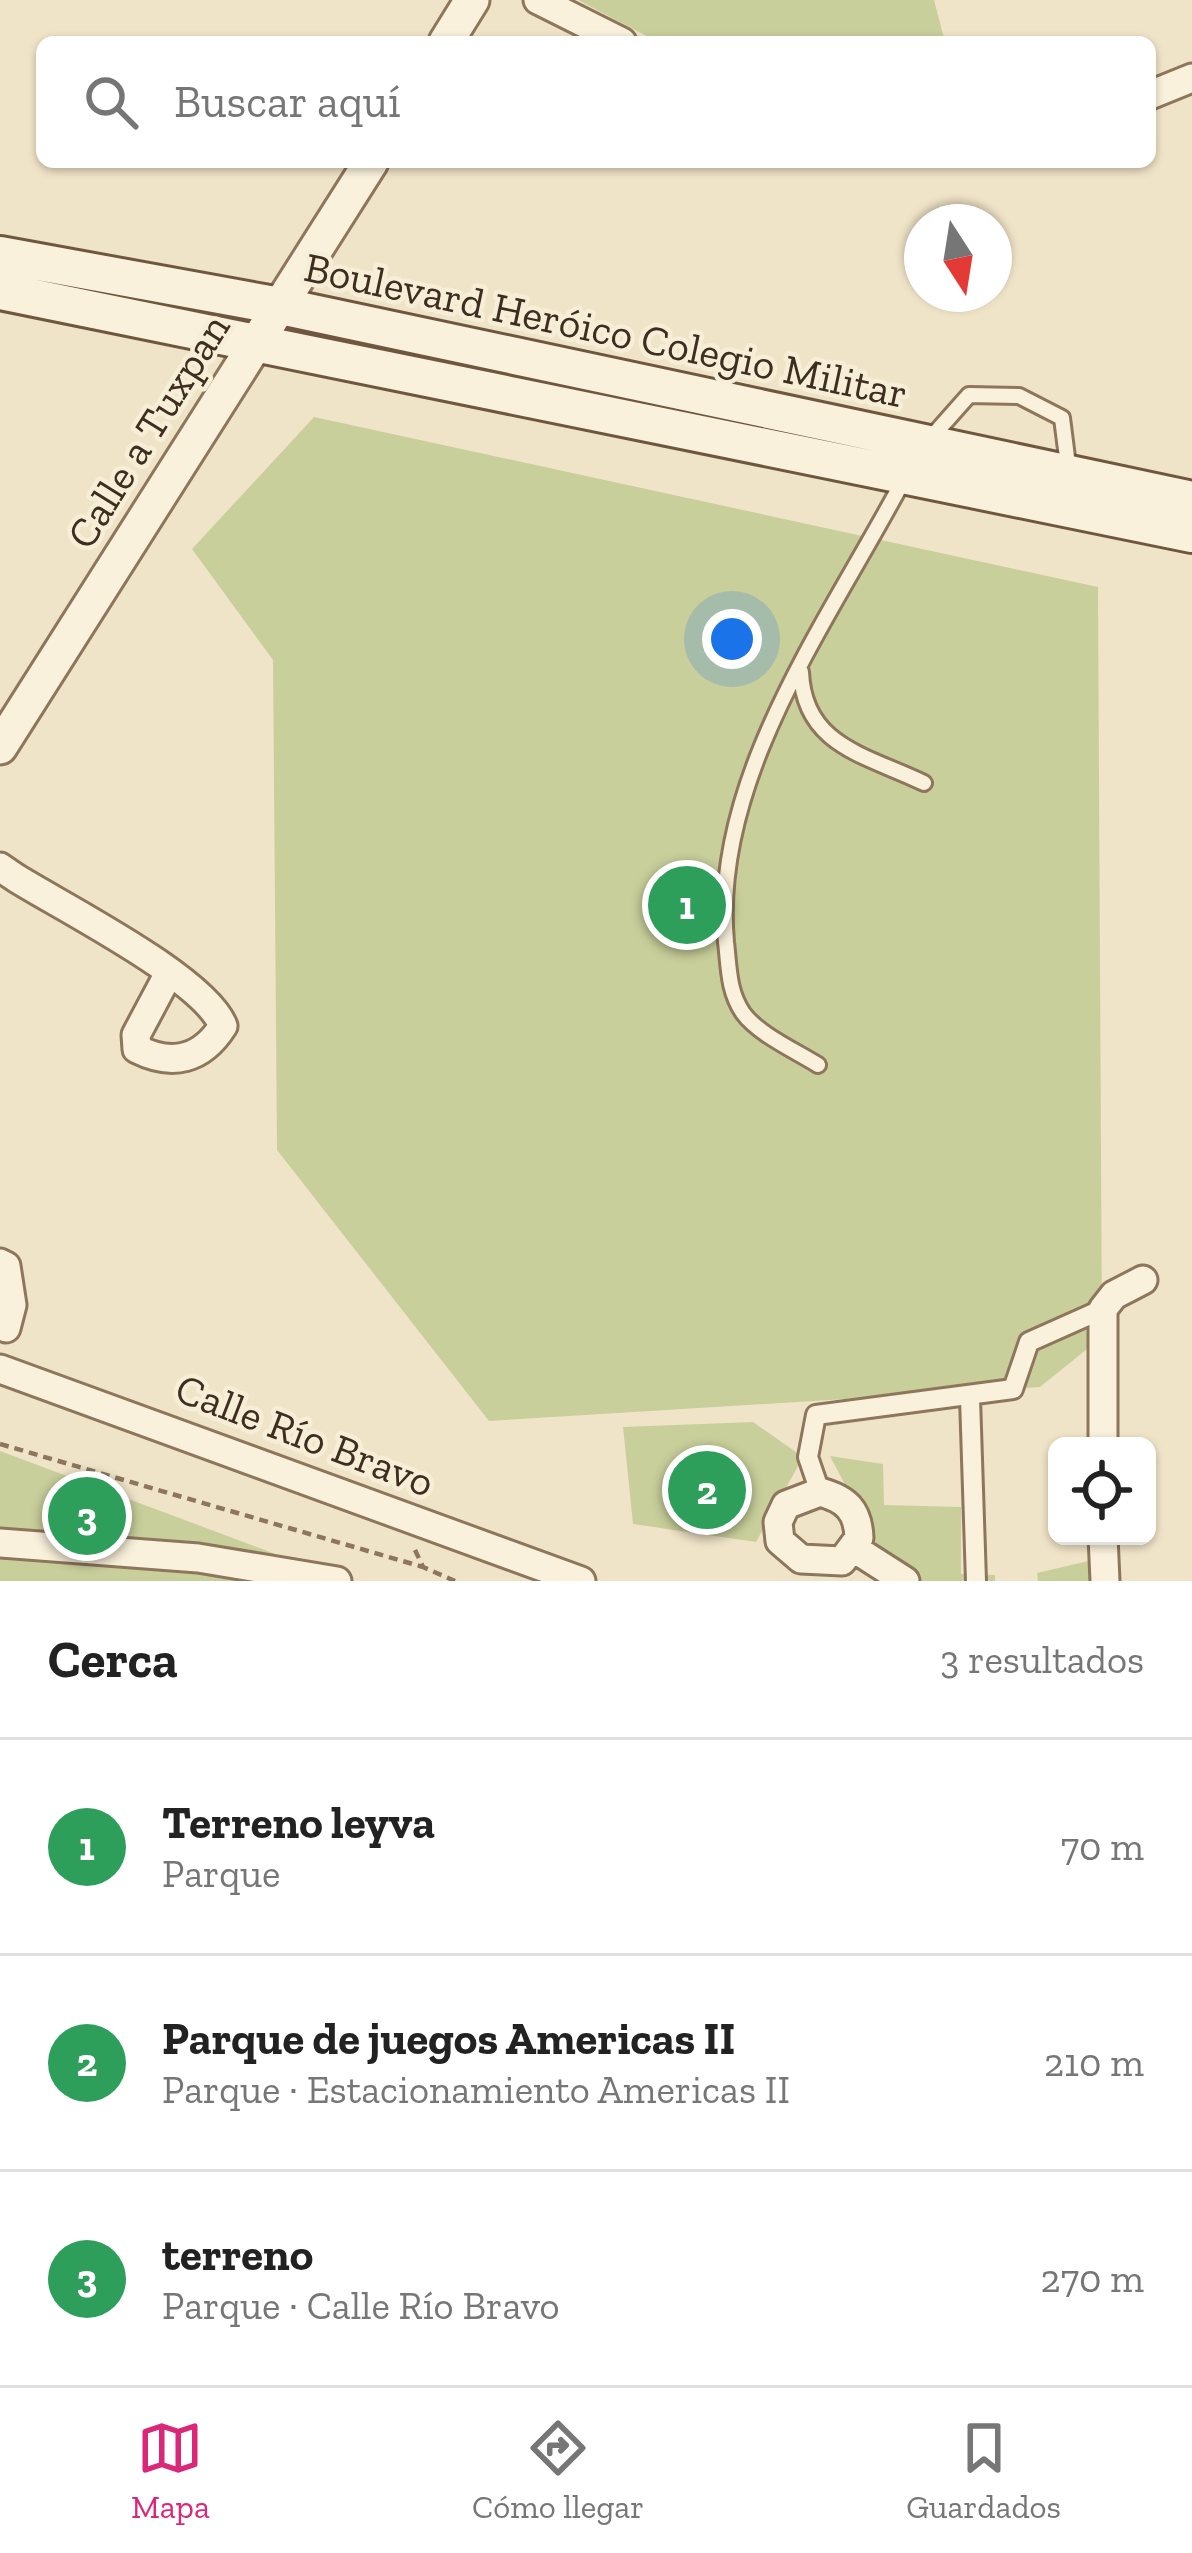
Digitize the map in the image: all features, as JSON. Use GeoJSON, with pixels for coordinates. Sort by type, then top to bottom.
{"type":"FeatureCollection","features":[{"type":"Feature","properties":{"kind":"main road","name":"Boulevard Heróico Colegio Militar"},"geometry":{"type":"LineString","coordinates":[[0,255],[280,306],[1067,491],[1192,534]]}},
{"type":"Feature","properties":{"kind":"main road","name":"Boulevard Heróico Colegio Militar"},"geometry":{"type":"LineString","coordinates":[[0,291],[916,459]]}},
{"type":"Feature","properties":{"kind":"main road","name":"Boulevard Heróico Colegio Militar"},"geometry":{"type":"LineString","coordinates":[[1067,491],[1192,500]]}},
{"type":"Feature","properties":{"kind":"street"},"geometry":{"type":"LineString","coordinates":[[450,36],[472,0]]}},
{"type":"Feature","properties":{"kind":"street"},"geometry":{"type":"LineString","coordinates":[[538,0],[610,36]]}},
{"type":"Feature","properties":{"kind":"street"},"geometry":{"type":"LineString","coordinates":[[1156,93],[1192,78]]}},
{"type":"Feature","properties":{"kind":"street","name":"Calle a Tuxpan"},"geometry":{"type":"LineString","coordinates":[[0,747],[366,168]]}},
{"type":"Feature","properties":{"kind":"street"},"geometry":{"type":"LineString","coordinates":[[0,868],[169,973]]}},
{"type":"Feature","properties":{"kind":"street"},"geometry":{"type":"LineString","coordinates":[[0,1263],[6,1266],[13,1305],[6,1328]]}},
{"type":"Feature","properties":{"kind":"street"},"geometry":{"type":"LineString","coordinates":[[820,1492],[808,1457],[816,1414],[1013,1389],[1029,1342],[1103,1309],[1114,1295],[1142,1280]]}},
{"type":"Feature","properties":{"kind":"street"},"geometry":{"type":"LineString","coordinates":[[1102,1437],[1103,1309]]}},
{"type":"Feature","properties":{"kind":"street","name":"Calle Río Bravo"},"geometry":{"type":"LineString","coordinates":[[0,1369],[524,1571],[581,1581]]}},
{"type":"Feature","properties":{"kind":"street"},"geometry":{"type":"LineString","coordinates":[[970,1398],[976,1581]]}},
{"type":"Feature","properties":{"kind":"street"},"geometry":{"type":"LineString","coordinates":[[820,1492],[839,1497],[855,1515],[855,1549],[842,1562],[802,1559],[780,1541],[778,1522],[786,1504],[820,1492]]}},
{"type":"Feature","properties":{"kind":"street"},"geometry":{"type":"LineString","coordinates":[[0,1543],[198,1558],[337,1581]]}},
{"type":"Feature","properties":{"kind":"street"},"geometry":{"type":"LineString","coordinates":[[1103,1545],[1105,1581]]}},
{"type":"Feature","properties":{"kind":"street"},"geometry":{"type":"LineString","coordinates":[[855,1549],[905,1581]]}},
{"type":"Feature","properties":{"kind":"lane"},"geometry":{"type":"LineString","coordinates":[[818,1065],[745,1016],[731,988],[724,915],[738,802],[768,728],[916,459],[969,395],[1019,396],[1062,418],[1067,491]]}},
{"type":"Feature","properties":{"kind":"lane"},"geometry":{"type":"LineString","coordinates":[[801,671],[802,702],[818,731],[924,783]]}},
{"type":"Feature","properties":{"kind":"path"},"geometry":{"type":"LineString","coordinates":[[0,1444],[423,1567]]}},
{"type":"Feature","properties":{"kind":"green space"},"geometry":{"type":"Polygon","coordinates":[[[578,0],[934,0],[943,36],[647,36],[578,0]]]}},
{"type":"Feature","properties":{"kind":"green space"},"geometry":{"type":"Polygon","coordinates":[[[314,417],[1098,587],[1102,1337],[1040,1387],[489,1421],[277,1150],[273,660],[192,549],[314,417]]]}},
{"type":"Feature","properties":{"kind":"green space"},"geometry":{"type":"Polygon","coordinates":[[[753,1422],[803,1457],[756,1542],[633,1524],[623,1427],[753,1422]]]}},
{"type":"Feature","properties":{"kind":"green space"},"geometry":{"type":"Polygon","coordinates":[[[0,1451],[348,1581],[0,1581],[0,1451]]]}},
{"type":"Feature","properties":{"kind":"green space"},"geometry":{"type":"Polygon","coordinates":[[[830,1456],[883,1464],[884,1505],[961,1507],[961,1574],[995,1575],[995,1581],[916,1581],[870,1551],[851,1496],[830,1456]]]}},
{"type":"Feature","properties":{"kind":"green space"},"geometry":{"type":"Polygon","coordinates":[[[1097,1559],[1097,1581],[1038,1581],[1037,1573],[1097,1559]]]}},
{"type":"Feature","properties":{"kind":"place","name":"Terreno leyva"},"geometry":{"type":"Point","coordinates":[687,905]}},
{"type":"Feature","properties":{"kind":"place","name":"Parque de juegos Americas II"},"geometry":{"type":"Point","coordinates":[707,1490]}},
{"type":"Feature","properties":{"kind":"place","name":"terreno"},"geometry":{"type":"Point","coordinates":[87,1516]}}]}
